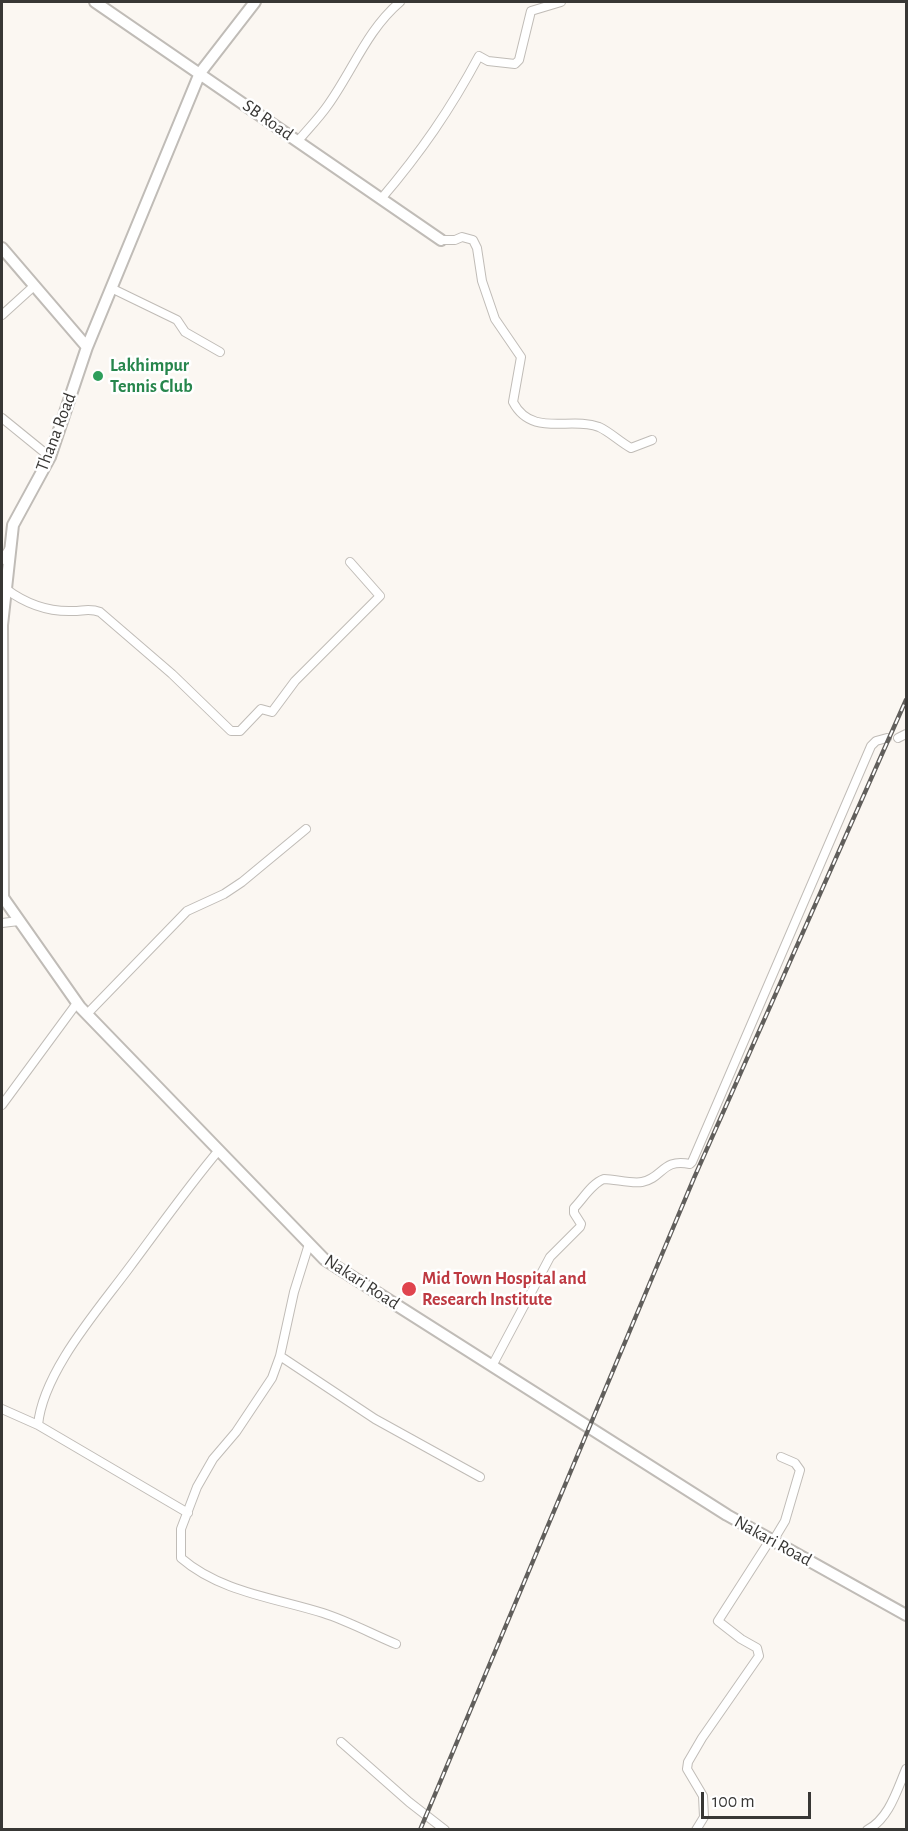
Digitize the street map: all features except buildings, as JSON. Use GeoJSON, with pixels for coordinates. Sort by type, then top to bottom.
{"type":"FeatureCollection","features":[{"type":"Feature","properties":{"kind":"street","name":"SB Road"},"geometry":{"type":"LineString","coordinates":[[94,2],[441,240]]}},
{"type":"Feature","properties":{"kind":"street","name":"Thana Road"},"geometry":{"type":"LineString","coordinates":[[2,898],[2,625],[13,525],[50,457],[87,347],[200,73],[255,2]]}},
{"type":"Feature","properties":{"kind":"street"},"geometry":{"type":"LineString","coordinates":[[298,141],[328,105],[366,39],[400,2]]}},
{"type":"Feature","properties":{"kind":"street"},"geometry":{"type":"LineString","coordinates":[[381,199],[412,163],[454,103],[479,56],[488,61],[515,64],[519,60],[531,10],[561,2]]}},
{"type":"Feature","properties":{"kind":"street"},"geometry":{"type":"LineString","coordinates":[[441,240],[468,237],[477,248],[482,281],[495,319],[521,357],[513,402],[517,409],[529,418],[544,424],[579,424],[599,427],[631,448],[652,440]]}},
{"type":"Feature","properties":{"kind":"street"},"geometry":{"type":"LineString","coordinates":[[2,248],[87,347]]}},
{"type":"Feature","properties":{"kind":"street"},"geometry":{"type":"LineString","coordinates":[[2,315],[34,286]]}},
{"type":"Feature","properties":{"kind":"street"},"geometry":{"type":"LineString","coordinates":[[111,288],[177,320],[185,332],[220,352]]}},
{"type":"Feature","properties":{"kind":"street"},"geometry":{"type":"LineString","coordinates":[[2,418],[50,457]]}},
{"type":"Feature","properties":{"kind":"street"},"geometry":{"type":"LineString","coordinates":[[2,560],[11,547]]}},
{"type":"Feature","properties":{"kind":"street"},"geometry":{"type":"LineString","coordinates":[[6,589],[37,607],[71,611],[92,609],[100,612],[172,674],[231,731],[240,731],[261,709],[272,712],[296,681],[380,596],[350,562]]}},
{"type":"Feature","properties":{"kind":"street"},"geometry":{"type":"LineString","coordinates":[[898,738],[906,734]]}},
{"type":"Feature","properties":{"kind":"street"},"geometry":{"type":"LineString","coordinates":[[492,1366],[550,1257],[580,1227],[581,1224],[574,1213],[574,1208],[599,1180],[643,1182],[666,1166],[678,1162],[690,1164],[692,1162],[871,746],[876,741],[887,738]]}},
{"type":"Feature","properties":{"kind":"street"},"geometry":{"type":"LineString","coordinates":[[87,1014],[187,911],[224,894],[242,882],[306,829]]}},
{"type":"Feature","properties":{"kind":"street","name":"Nakari Road"},"geometry":{"type":"LineString","coordinates":[[2,898],[77,1003],[324,1259],[717,1509],[906,1615]]}},
{"type":"Feature","properties":{"kind":"street"},"geometry":{"type":"LineString","coordinates":[[2,922],[19,921]]}},
{"type":"Feature","properties":{"kind":"street"},"geometry":{"type":"LineString","coordinates":[[2,1105],[77,1003]]}},
{"type":"Feature","properties":{"kind":"street"},"geometry":{"type":"LineString","coordinates":[[38,1425],[40,1411],[48,1390],[71,1346],[188,1187],[219,1150]]}},
{"type":"Feature","properties":{"kind":"street"},"geometry":{"type":"LineString","coordinates":[[309,1244],[294,1292],[280,1356],[272,1378],[202,1477],[181,1529],[181,1558],[190,1566],[243,1592],[325,1614],[396,1644]]}},
{"type":"Feature","properties":{"kind":"street"},"geometry":{"type":"LineString","coordinates":[[280,1356],[375,1419],[480,1477]]}},
{"type":"Feature","properties":{"kind":"street"},"geometry":{"type":"LineString","coordinates":[[2,1409],[38,1425],[188,1513]]}},
{"type":"Feature","properties":{"kind":"street"},"geometry":{"type":"LineString","coordinates":[[696,1830],[704,1817],[703,1796],[687,1769],[688,1762],[759,1656],[757,1648],[718,1621],[785,1521],[800,1470],[795,1463],[781,1457]]}},
{"type":"Feature","properties":{"kind":"street"},"geometry":{"type":"LineString","coordinates":[[341,1742],[409,1802],[445,1830]]}},
{"type":"Feature","properties":{"kind":"street"},"geometry":{"type":"LineString","coordinates":[[867,1830],[881,1826],[906,1769]]}},
{"type":"Feature","properties":{"kind":"railway"},"geometry":{"type":"LineString","coordinates":[[420,1830],[694,1178],[906,700]]}},
{"type":"Feature","properties":{"kind":"place","name":"Lakhimpur Tennis Club"},"geometry":{"type":"Point","coordinates":[98,376]}},
{"type":"Feature","properties":{"kind":"place","name":"Mid Town Hospital and Research Institute"},"geometry":{"type":"Point","coordinates":[409,1289]}}]}
